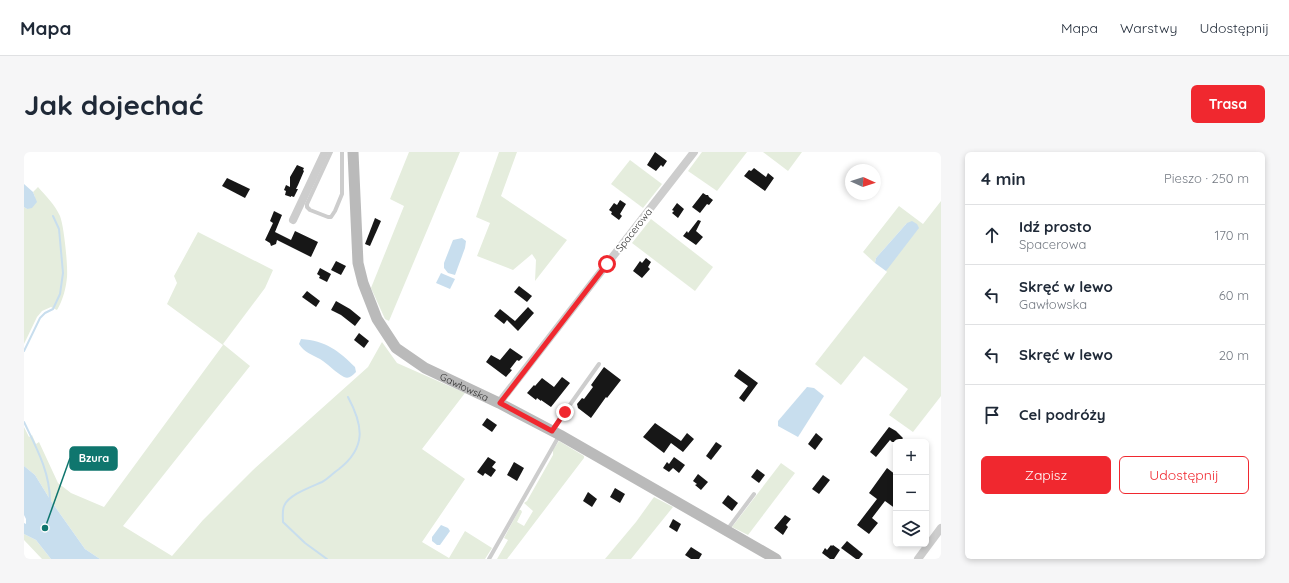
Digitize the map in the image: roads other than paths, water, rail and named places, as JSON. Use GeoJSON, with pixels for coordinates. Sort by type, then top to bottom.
{"type":"FeatureCollection","features":[{"type":"Feature","properties":{"kind":"street"},"geometry":{"type":"LineString","coordinates":[[293,220],[326,152]]}},
{"type":"Feature","properties":{"kind":"street","name":"Gawłowska"},"geometry":{"type":"LineString","coordinates":[[353,152],[358,263],[363,283],[377,319],[396,348],[424,368],[500,403],[556,433],[776,559]]}},
{"type":"Feature","properties":{"kind":"street","name":"Spacerowa"},"geometry":{"type":"LineString","coordinates":[[500,403],[694,152]]}},
{"type":"Feature","properties":{"kind":"street"},"geometry":{"type":"LineString","coordinates":[[918,559],[941,528]]}},
{"type":"Feature","properties":{"kind":"lane"},"geometry":{"type":"LineString","coordinates":[[331,152],[307,204],[307,207],[310,210],[328,217],[331,217],[342,194],[342,152]]}},
{"type":"Feature","properties":{"kind":"lane"},"geometry":{"type":"LineString","coordinates":[[489,559],[556,433],[599,364]]}},
{"type":"Feature","properties":{"kind":"lane"},"geometry":{"type":"LineString","coordinates":[[727,531],[754,494]]}},
{"type":"Feature","properties":{"kind":"water"},"geometry":{"type":"Polygon","coordinates":[[[24,184],[33,192],[37,202],[32,208],[27,209],[24,207],[24,184]]]}},
{"type":"Feature","properties":{"kind":"water"},"geometry":{"type":"Polygon","coordinates":[[[912,221],[917,224],[919,228],[886,271],[875,263],[876,258],[907,223],[912,221]]]}},
{"type":"Feature","properties":{"kind":"water"},"geometry":{"type":"Polygon","coordinates":[[[462,238],[466,241],[465,248],[455,275],[448,273],[444,268],[444,263],[453,240],[462,238]]]}},
{"type":"Feature","properties":{"kind":"water"},"geometry":{"type":"Polygon","coordinates":[[[441,273],[455,279],[450,289],[436,283],[441,273]]]}},
{"type":"Feature","properties":{"kind":"water"},"geometry":{"type":"Polygon","coordinates":[[[301,339],[318,342],[331,347],[355,367],[356,372],[352,376],[346,378],[344,377],[323,361],[303,349],[299,344],[301,339]]]}},
{"type":"Feature","properties":{"kind":"water"},"geometry":{"type":"Polygon","coordinates":[[[807,387],[814,388],[824,396],[798,437],[778,426],[778,421],[807,387]]]}},
{"type":"Feature","properties":{"kind":"water"},"geometry":{"type":"Polygon","coordinates":[[[24,466],[35,475],[51,501],[85,549],[100,559],[51,559],[36,540],[24,534],[24,523],[26,524],[26,519],[24,515],[24,466]]]}},
{"type":"Feature","properties":{"kind":"water"},"geometry":{"type":"Polygon","coordinates":[[[441,525],[448,528],[450,531],[440,545],[437,545],[432,541],[432,537],[441,525]]]}},
{"type":"Feature","properties":{"kind":"waterway"},"geometry":{"type":"LineString","coordinates":[[24,351],[40,318],[45,313],[53,309],[60,294],[63,273],[59,229],[53,216]]}},
{"type":"Feature","properties":{"kind":"waterway"},"geometry":{"type":"LineString","coordinates":[[327,559],[305,543],[283,522],[283,510],[286,502],[290,498],[322,482],[348,461],[354,452],[360,435],[357,417],[348,397]]}},
{"type":"Feature","properties":{"kind":"waterway"},"geometry":{"type":"LineString","coordinates":[[24,422],[38,450],[45,470],[48,480],[50,501]]}},
{"type":"Feature","properties":{"kind":"place","name":"Bzura"},"geometry":{"type":"Point","coordinates":[45,528]}}]}
